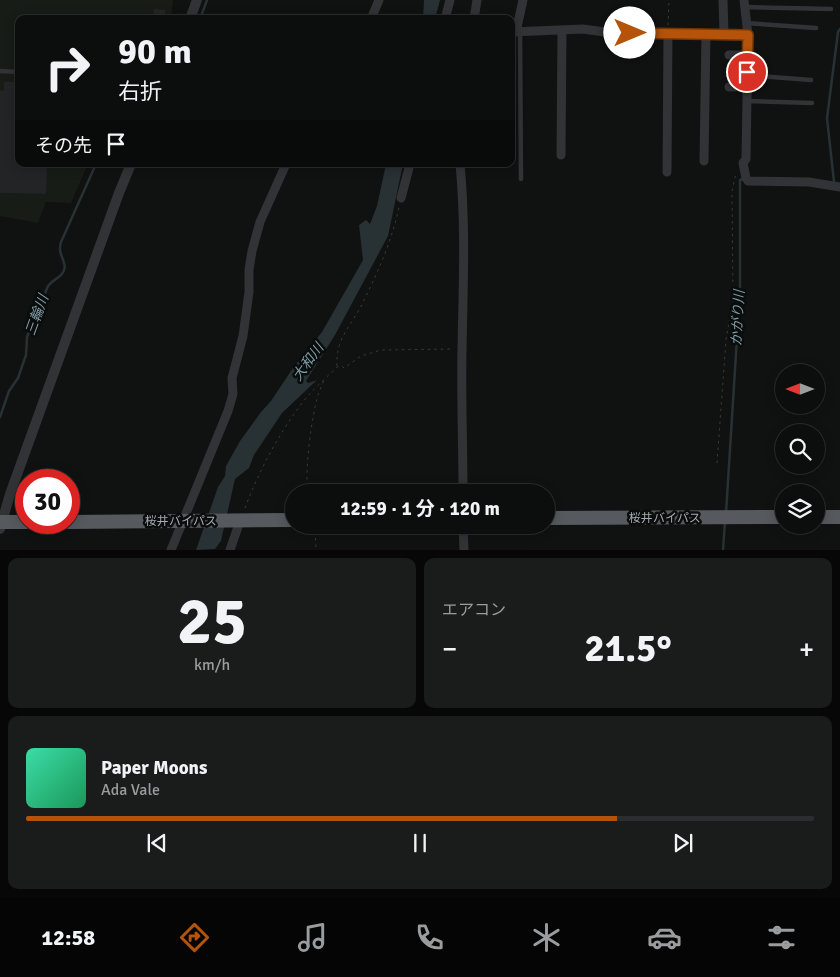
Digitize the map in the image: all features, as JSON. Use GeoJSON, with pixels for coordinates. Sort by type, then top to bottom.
{"type":"FeatureCollection","features":[{"type":"Feature","properties":{"kind":"highway","name":"桜井バイパス"},"geometry":{"type":"LineString","coordinates":[[555,518],[775,517]]}},
{"type":"Feature","properties":{"kind":"highway"},"geometry":{"type":"LineString","coordinates":[[825,517],[840,517]]}},
{"type":"Feature","properties":{"kind":"highway","name":"桜井バイパス"},"geometry":{"type":"LineString","coordinates":[[80,522],[285,520]]}},
{"type":"Feature","properties":{"kind":"highway"},"geometry":{"type":"LineString","coordinates":[[0,524],[15,523]]}},
{"type":"Feature","properties":{"kind":"street"},"geometry":{"type":"LineString","coordinates":[[191,15],[197,0]]}},
{"type":"Feature","properties":{"kind":"street"},"geometry":{"type":"LineString","coordinates":[[373,15],[379,0]]}},
{"type":"Feature","properties":{"kind":"street"},"geometry":{"type":"LineString","coordinates":[[447,15],[450,0]]}},
{"type":"Feature","properties":{"kind":"street"},"geometry":{"type":"LineString","coordinates":[[475,15],[477,0]]}},
{"type":"Feature","properties":{"kind":"street"},"geometry":{"type":"LineString","coordinates":[[523,0],[516,32],[583,30],[612,33],[748,35]]}},
{"type":"Feature","properties":{"kind":"street"},"geometry":{"type":"LineString","coordinates":[[723,0],[724,34]]}},
{"type":"Feature","properties":{"kind":"street"},"geometry":{"type":"LineString","coordinates":[[745,3],[748,35],[746,159],[744,162],[746,178],[748,181],[809,182],[840,187]]}},
{"type":"Feature","properties":{"kind":"street"},"geometry":{"type":"LineString","coordinates":[[562,30],[562,155]]}},
{"type":"Feature","properties":{"kind":"street"},"geometry":{"type":"LineString","coordinates":[[667,172],[668,33]]}},
{"type":"Feature","properties":{"kind":"street"},"geometry":{"type":"LineString","coordinates":[[704,161],[706,34]]}},
{"type":"Feature","properties":{"kind":"street"},"geometry":{"type":"LineString","coordinates":[[729,55],[747,55]]}},
{"type":"Feature","properties":{"kind":"street"},"geometry":{"type":"LineString","coordinates":[[729,86],[747,87]]}},
{"type":"Feature","properties":{"kind":"street"},"geometry":{"type":"LineString","coordinates":[[0,524],[115,202],[130,167]]}},
{"type":"Feature","properties":{"kind":"street"},"geometry":{"type":"LineString","coordinates":[[171,550],[189,521],[228,411],[233,394],[232,378],[243,336],[252,251],[260,222],[285,167]]}},
{"type":"Feature","properties":{"kind":"street"},"geometry":{"type":"LineString","coordinates":[[401,198],[409,167]]}},
{"type":"Feature","properties":{"kind":"street"},"geometry":{"type":"LineString","coordinates":[[460,167],[465,284],[462,349],[463,484]]}},
{"type":"Feature","properties":{"kind":"street"},"geometry":{"type":"LineString","coordinates":[[230,550],[234,520]]}},
{"type":"Feature","properties":{"kind":"street"},"geometry":{"type":"LineString","coordinates":[[463,534],[464,550]]}},
{"type":"Feature","properties":{"kind":"lane"},"geometry":{"type":"LineString","coordinates":[[745,3],[831,9]]}},
{"type":"Feature","properties":{"kind":"lane"},"geometry":{"type":"LineString","coordinates":[[746,23],[816,28]]}},
{"type":"Feature","properties":{"kind":"lane"},"geometry":{"type":"LineString","coordinates":[[516,32],[521,179]]}},
{"type":"Feature","properties":{"kind":"lane"},"geometry":{"type":"LineString","coordinates":[[0,71],[15,72]]}},
{"type":"Feature","properties":{"kind":"lane"},"geometry":{"type":"LineString","coordinates":[[747,75],[811,80]]}},
{"type":"Feature","properties":{"kind":"lane"},"geometry":{"type":"LineString","coordinates":[[746,101],[812,103]]}},
{"type":"Feature","properties":{"kind":"path"},"geometry":{"type":"LineString","coordinates":[[668,33],[669,0]]}},
{"type":"Feature","properties":{"kind":"path"},"geometry":{"type":"LineString","coordinates":[[717,462],[726,340],[733,299],[732,191],[734,175],[744,162]]}},
{"type":"Feature","properties":{"kind":"path"},"geometry":{"type":"LineString","coordinates":[[337,367],[336,349],[363,303],[385,254],[393,234],[401,198]]}},
{"type":"Feature","properties":{"kind":"path"},"geometry":{"type":"LineString","coordinates":[[234,520],[270,451],[303,402],[337,367],[342,366],[344,368],[361,356],[381,350],[462,349]]}},
{"type":"Feature","properties":{"kind":"path"},"geometry":{"type":"LineString","coordinates":[[308,484],[312,426],[318,396],[324,379]]}},
{"type":"Feature","properties":{"kind":"path"},"geometry":{"type":"LineString","coordinates":[[315,534],[316,550]]}},
{"type":"Feature","properties":{"kind":"shaded area"},"geometry":{"type":"Polygon","coordinates":[[[0,0],[173,0],[171,15],[15,15],[15,167],[87,167],[71,203],[46,202],[38,223],[0,216],[0,0]]]}},
{"type":"Feature","properties":{"kind":"water"},"geometry":{"type":"Polygon","coordinates":[[[424,0],[440,0],[436,15],[423,15],[424,0]]]}},
{"type":"Feature","properties":{"kind":"water","name":"大和川"},"geometry":{"type":"Polygon","coordinates":[[[385,167],[402,167],[388,236],[335,335],[306,381],[308,383],[317,380],[282,413],[254,455],[249,468],[235,479],[221,541],[215,549],[196,550],[218,487],[225,476],[226,466],[240,441],[271,401],[293,368],[322,332],[363,260],[359,225],[366,220],[370,224],[377,206],[385,167]]]}},
{"type":"Feature","properties":{"kind":"building"},"geometry":{"type":"Polygon","coordinates":[[[154,9],[165,10],[165,15],[153,15],[154,9]]]}},
{"type":"Feature","properties":{"kind":"building"},"geometry":{"type":"Polygon","coordinates":[[[4,82],[15,82],[15,167],[47,167],[46,194],[0,193],[0,90],[4,91],[4,82]]]}},
{"type":"Feature","properties":{"kind":"waterway","name":"三輪川"},"geometry":{"type":"LineString","coordinates":[[201,15],[207,0]]}},
{"type":"Feature","properties":{"kind":"waterway"},"geometry":{"type":"LineString","coordinates":[[834,182],[827,118],[838,32],[840,29]]}},
{"type":"Feature","properties":{"kind":"waterway","name":"三輪川"},"geometry":{"type":"LineString","coordinates":[[0,417],[9,391],[18,378],[26,355],[27,337],[48,286],[63,273],[65,266],[60,250],[61,243],[95,167]]}},
{"type":"Feature","properties":{"kind":"waterway","name":"かがり川"},"geometry":{"type":"LineString","coordinates":[[726,513],[740,290],[740,180],[743,179]]}},
{"type":"Feature","properties":{"kind":"waterway","name":"かがり川"},"geometry":{"type":"LineString","coordinates":[[723,550],[725,521]]}},
{"type":"Feature","properties":{"kind":"route"},"geometry":{"type":"LineString","coordinates":[[630,33],[748,35],[747,72]]}}]}
